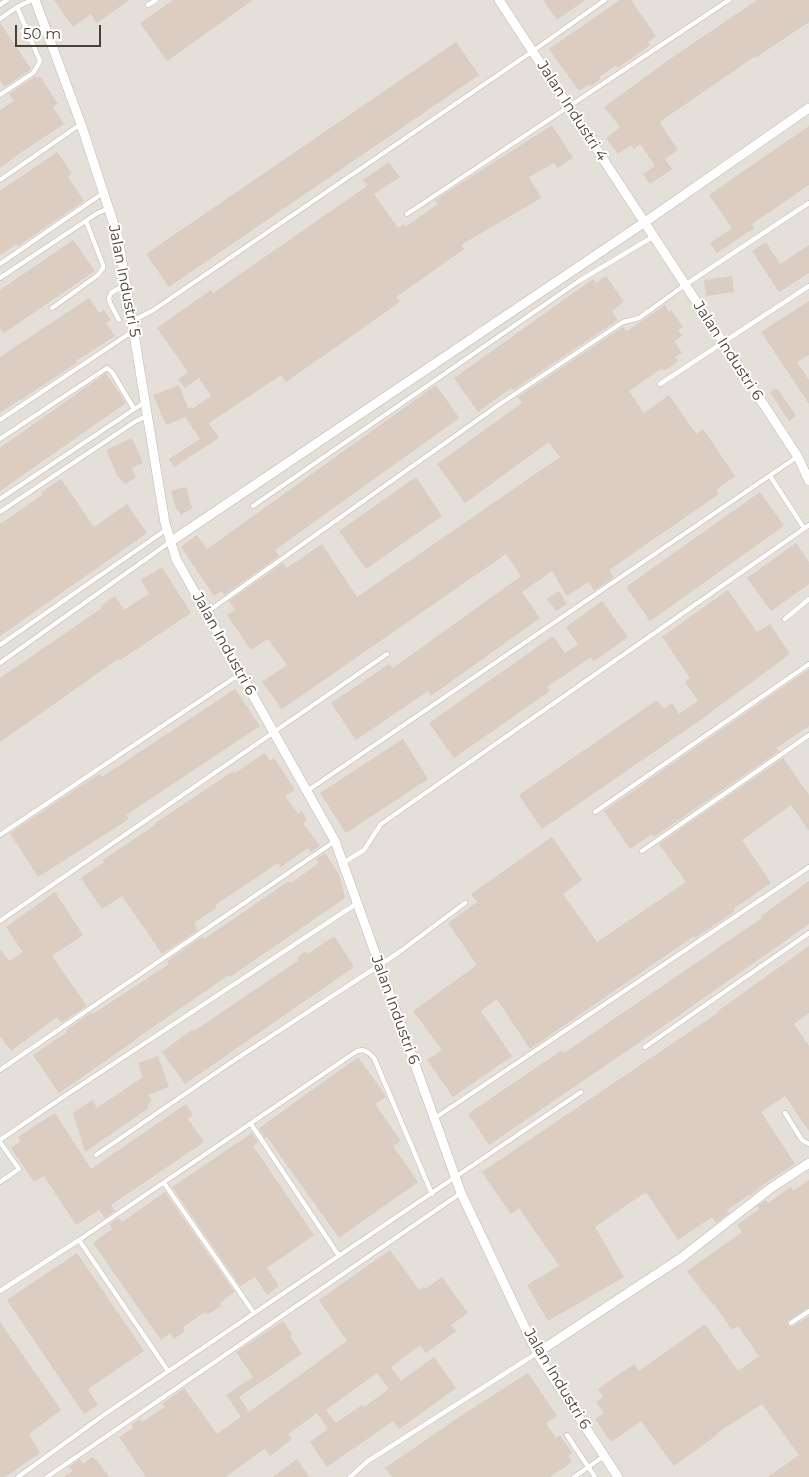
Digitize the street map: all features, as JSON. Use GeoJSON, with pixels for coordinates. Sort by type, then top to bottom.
{"type":"FeatureCollection","features":[{"type":"Feature","properties":{"kind":"street","name":"Jalan Industri 5"},"geometry":{"type":"LineString","coordinates":[[33,0],[81,124],[118,236],[166,530],[170,542]]}},
{"type":"Feature","properties":{"kind":"street","name":"Jalan Industri 4"},"geometry":{"type":"LineString","coordinates":[[499,0],[645,222]]}},
{"type":"Feature","properties":{"kind":"street"},"geometry":{"type":"LineString","coordinates":[[170,542],[645,222],[809,108]]}},
{"type":"Feature","properties":{"kind":"street","name":"Jalan Industri 6"},"geometry":{"type":"LineString","coordinates":[[645,222],[798,457],[809,481]]}},
{"type":"Feature","properties":{"kind":"street","name":"Jalan Industri 6"},"geometry":{"type":"LineString","coordinates":[[170,542],[176,559],[335,841],[356,904],[461,1192],[537,1353],[618,1477]]}},
{"type":"Feature","properties":{"kind":"street"},"geometry":{"type":"LineString","coordinates":[[537,1353],[681,1258],[771,1188],[809,1163]]}},
{"type":"Feature","properties":{"kind":"lane"},"geometry":{"type":"LineString","coordinates":[[0,5],[7,0]]}},
{"type":"Feature","properties":{"kind":"lane"},"geometry":{"type":"LineString","coordinates":[[0,19],[17,7],[33,0]]}},
{"type":"Feature","properties":{"kind":"lane"},"geometry":{"type":"LineString","coordinates":[[148,5],[156,0]]}},
{"type":"Feature","properties":{"kind":"lane"},"geometry":{"type":"LineString","coordinates":[[132,321],[152,311],[605,0]]}},
{"type":"Feature","properties":{"kind":"lane"},"geometry":{"type":"LineString","coordinates":[[407,214],[729,0]]}},
{"type":"Feature","properties":{"kind":"lane"},"geometry":{"type":"LineString","coordinates":[[0,95],[32,73],[38,67],[40,61],[17,7]]}},
{"type":"Feature","properties":{"kind":"lane"},"geometry":{"type":"LineString","coordinates":[[0,180],[81,124]]}},
{"type":"Feature","properties":{"kind":"lane"},"geometry":{"type":"LineString","coordinates":[[0,264],[104,192]]}},
{"type":"Feature","properties":{"kind":"lane"},"geometry":{"type":"LineString","coordinates":[[206,612],[500,404],[623,322],[639,318],[809,203]]}},
{"type":"Feature","properties":{"kind":"lane"},"geometry":{"type":"LineString","coordinates":[[0,278],[109,208]]}},
{"type":"Feature","properties":{"kind":"lane"},"geometry":{"type":"LineString","coordinates":[[52,308],[98,275],[103,268],[86,221]]}},
{"type":"Feature","properties":{"kind":"lane"},"geometry":{"type":"LineString","coordinates":[[253,506],[579,281],[654,236]]}},
{"type":"Feature","properties":{"kind":"lane"},"geometry":{"type":"LineString","coordinates":[[119,320],[110,303],[110,298],[112,293],[126,284]]}},
{"type":"Feature","properties":{"kind":"lane"},"geometry":{"type":"LineString","coordinates":[[660,384],[809,286]]}},
{"type":"Feature","properties":{"kind":"lane"},"geometry":{"type":"LineString","coordinates":[[0,420],[133,331]]}},
{"type":"Feature","properties":{"kind":"lane"},"geometry":{"type":"LineString","coordinates":[[0,439],[107,368],[112,372],[134,409]]}},
{"type":"Feature","properties":{"kind":"lane"},"geometry":{"type":"LineString","coordinates":[[0,499],[145,402]]}},
{"type":"Feature","properties":{"kind":"lane"},"geometry":{"type":"LineString","coordinates":[[0,512],[147,416]]}},
{"type":"Feature","properties":{"kind":"lane"},"geometry":{"type":"LineString","coordinates":[[307,792],[798,457]]}},
{"type":"Feature","properties":{"kind":"lane"},"geometry":{"type":"LineString","coordinates":[[770,476],[804,528]]}},
{"type":"Feature","properties":{"kind":"lane"},"geometry":{"type":"LineString","coordinates":[[342,864],[364,850],[381,824],[809,525]]}},
{"type":"Feature","properties":{"kind":"lane"},"geometry":{"type":"LineString","coordinates":[[0,645],[166,530]]}},
{"type":"Feature","properties":{"kind":"lane"},"geometry":{"type":"LineString","coordinates":[[0,663],[170,542]]}},
{"type":"Feature","properties":{"kind":"lane"},"geometry":{"type":"LineString","coordinates":[[785,619],[809,599]]}},
{"type":"Feature","properties":{"kind":"lane"},"geometry":{"type":"LineString","coordinates":[[0,921],[387,654]]}},
{"type":"Feature","properties":{"kind":"lane"},"geometry":{"type":"LineString","coordinates":[[595,812],[809,664]]}},
{"type":"Feature","properties":{"kind":"lane"},"geometry":{"type":"LineString","coordinates":[[0,835],[241,673]]}},
{"type":"Feature","properties":{"kind":"lane"},"geometry":{"type":"LineString","coordinates":[[642,851],[809,735]]}},
{"type":"Feature","properties":{"kind":"lane"},"geometry":{"type":"LineString","coordinates":[[0,1070],[335,841]]}},
{"type":"Feature","properties":{"kind":"lane"},"geometry":{"type":"LineString","coordinates":[[434,1118],[809,866]]}},
{"type":"Feature","properties":{"kind":"lane"},"geometry":{"type":"LineString","coordinates":[[0,1182],[19,1169],[0,1141],[66,1095],[356,904]]}},
{"type":"Feature","properties":{"kind":"lane"},"geometry":{"type":"LineString","coordinates":[[96,1154],[378,964],[398,953],[464,904]]}},
{"type":"Feature","properties":{"kind":"lane"},"geometry":{"type":"LineString","coordinates":[[646,1047],[809,933]]}},
{"type":"Feature","properties":{"kind":"lane"},"geometry":{"type":"LineString","coordinates":[[0,1291],[164,1183],[357,1051],[363,1050],[370,1053],[374,1058],[432,1194]]}},
{"type":"Feature","properties":{"kind":"lane"},"geometry":{"type":"LineString","coordinates":[[18,1477],[105,1414],[581,1092]]}},
{"type":"Feature","properties":{"kind":"lane"},"geometry":{"type":"LineString","coordinates":[[785,1114],[802,1140],[809,1144]]}},
{"type":"Feature","properties":{"kind":"lane"},"geometry":{"type":"LineString","coordinates":[[251,1124],[339,1256]]}},
{"type":"Feature","properties":{"kind":"lane"},"geometry":{"type":"LineString","coordinates":[[164,1183],[254,1313]]}},
{"type":"Feature","properties":{"kind":"lane"},"geometry":{"type":"LineString","coordinates":[[46,1477],[461,1192]]}},
{"type":"Feature","properties":{"kind":"lane"},"geometry":{"type":"LineString","coordinates":[[79,1240],[168,1372]]}},
{"type":"Feature","properties":{"kind":"lane"},"geometry":{"type":"LineString","coordinates":[[791,1323],[809,1311]]}},
{"type":"Feature","properties":{"kind":"lane"},"geometry":{"type":"LineString","coordinates":[[350,1477],[368,1461],[537,1353]]}},
{"type":"Feature","properties":{"kind":"lane"},"geometry":{"type":"LineString","coordinates":[[567,1435],[595,1477]]}},
{"type":"Feature","properties":{"kind":"lane"},"geometry":{"type":"LineString","coordinates":[[574,1477],[604,1456]]}},
{"type":"Feature","properties":{"kind":"shaded area"},"geometry":{"type":"Polygon","coordinates":[[[0,0],[809,0],[809,1477],[0,1477],[0,0]]]}},
{"type":"Feature","properties":{"kind":"building"},"geometry":{"type":"Polygon","coordinates":[[[54,0],[129,0],[97,23],[91,14],[73,27],[54,0]]]}},
{"type":"Feature","properties":{"kind":"building"},"geometry":{"type":"Polygon","coordinates":[[[173,0],[253,0],[167,61],[140,23],[173,0]]]}},
{"type":"Feature","properties":{"kind":"building"},"geometry":{"type":"Polygon","coordinates":[[[543,0],[585,0],[557,20],[543,0]]]}},
{"type":"Feature","properties":{"kind":"building"},"geometry":{"type":"Polygon","coordinates":[[[620,0],[631,0],[656,36],[648,42],[650,45],[618,68],[616,65],[599,77],[601,79],[579,91],[549,49],[620,0]]]}},
{"type":"Feature","properties":{"kind":"building"},"geometry":{"type":"Polygon","coordinates":[[[757,0],[809,0],[809,22],[661,121],[660,123],[678,150],[665,159],[672,169],[650,184],[643,174],[655,166],[640,144],[634,149],[631,145],[618,154],[606,138],[620,127],[604,107],[670,59],[757,0]]]}},
{"type":"Feature","properties":{"kind":"building"},"geometry":{"type":"Polygon","coordinates":[[[0,23],[31,69],[5,87],[0,80],[0,23]]]}},
{"type":"Feature","properties":{"kind":"building"},"geometry":{"type":"Polygon","coordinates":[[[456,42],[479,75],[169,287],[146,254],[456,42]]]}},
{"type":"Feature","properties":{"kind":"building"},"geometry":{"type":"Polygon","coordinates":[[[36,76],[37,78],[40,76],[58,104],[53,107],[64,124],[0,168],[0,110],[14,101],[9,94],[36,76]]]}},
{"type":"Feature","properties":{"kind":"building"},"geometry":{"type":"Polygon","coordinates":[[[552,125],[573,158],[557,168],[554,163],[529,177],[541,198],[461,245],[464,249],[396,297],[400,302],[286,382],[281,375],[209,423],[219,438],[174,467],[169,459],[200,439],[185,417],[166,425],[153,395],[179,385],[188,408],[191,407],[192,409],[211,396],[199,378],[185,388],[178,379],[188,372],[157,328],[211,290],[213,293],[367,186],[363,180],[389,162],[400,177],[374,194],[398,228],[404,224],[405,227],[438,204],[435,200],[552,125]]]}},
{"type":"Feature","properties":{"kind":"building"},"geometry":{"type":"Polygon","coordinates":[[[809,126],[809,185],[752,224],[754,228],[717,253],[710,243],[732,228],[709,195],[809,126]]]}},
{"type":"Feature","properties":{"kind":"building"},"geometry":{"type":"Polygon","coordinates":[[[57,152],[72,174],[68,177],[84,201],[18,246],[17,244],[0,255],[0,191],[57,152]]]}},
{"type":"Feature","properties":{"kind":"building"},"geometry":{"type":"Polygon","coordinates":[[[73,240],[95,271],[4,333],[0,328],[0,290],[73,240]]]}},
{"type":"Feature","properties":{"kind":"building"},"geometry":{"type":"Polygon","coordinates":[[[766,242],[780,264],[809,245],[809,273],[779,292],[752,251],[766,242]]]}},
{"type":"Feature","properties":{"kind":"building"},"geometry":{"type":"Polygon","coordinates":[[[606,276],[624,302],[612,311],[618,320],[513,390],[511,388],[478,412],[454,378],[593,279],[596,283],[606,276]]]}},
{"type":"Feature","properties":{"kind":"building"},"geometry":{"type":"Polygon","coordinates":[[[732,276],[734,292],[706,296],[704,280],[732,276]]]}},
{"type":"Feature","properties":{"kind":"building"},"geometry":{"type":"Polygon","coordinates":[[[89,298],[99,313],[104,310],[111,320],[106,323],[115,336],[0,413],[0,357],[89,298]]]}},
{"type":"Feature","properties":{"kind":"building"},"geometry":{"type":"Polygon","coordinates":[[[809,301],[809,355],[797,362],[809,380],[809,404],[761,332],[809,301]]]}},
{"type":"Feature","properties":{"kind":"building"},"geometry":{"type":"Polygon","coordinates":[[[665,305],[683,327],[678,330],[682,336],[674,341],[682,353],[675,357],[678,361],[664,371],[662,368],[629,391],[644,413],[669,395],[696,434],[703,429],[735,476],[716,490],[719,494],[609,570],[614,577],[594,591],[588,582],[567,596],[552,571],[522,592],[540,618],[431,696],[428,691],[356,740],[331,703],[389,664],[393,668],[521,576],[506,554],[282,709],[262,682],[287,665],[268,639],[251,650],[227,615],[235,610],[229,601],[283,563],[287,568],[322,544],[357,597],[560,457],[549,442],[465,503],[437,464],[522,403],[518,397],[623,327],[627,331],[665,305]]]}},
{"type":"Feature","properties":{"kind":"building"},"geometry":{"type":"Polygon","coordinates":[[[106,373],[126,403],[0,491],[0,448],[106,373]]]}},
{"type":"Feature","properties":{"kind":"building"},"geometry":{"type":"Polygon","coordinates":[[[436,385],[459,418],[275,550],[279,556],[224,595],[222,591],[214,596],[181,547],[197,535],[207,549],[436,385]]]}},
{"type":"Feature","properties":{"kind":"building"},"geometry":{"type":"Polygon","coordinates":[[[777,388],[796,416],[789,421],[770,392],[777,388]]]}},
{"type":"Feature","properties":{"kind":"building"},"geometry":{"type":"Polygon","coordinates":[[[132,438],[143,463],[132,468],[136,478],[125,484],[117,475],[106,450],[132,438]]]}},
{"type":"Feature","properties":{"kind":"building"},"geometry":{"type":"Polygon","coordinates":[[[416,477],[442,516],[366,569],[339,531],[416,477]]]}},
{"type":"Feature","properties":{"kind":"building"},"geometry":{"type":"Polygon","coordinates":[[[61,479],[94,527],[127,504],[147,533],[0,636],[0,524],[42,495],[41,492],[61,479]]]}},
{"type":"Feature","properties":{"kind":"building"},"geometry":{"type":"Polygon","coordinates":[[[186,487],[192,508],[181,515],[175,506],[171,491],[186,487]]]}},
{"type":"Feature","properties":{"kind":"building"},"geometry":{"type":"Polygon","coordinates":[[[760,492],[784,526],[650,621],[626,587],[760,492]]]}},
{"type":"Feature","properties":{"kind":"building"},"geometry":{"type":"Polygon","coordinates":[[[796,543],[809,562],[809,584],[771,611],[747,578],[796,543]]]}},
{"type":"Feature","properties":{"kind":"building"},"geometry":{"type":"Polygon","coordinates":[[[162,567],[191,613],[119,661],[118,659],[0,742],[0,678],[102,608],[101,606],[115,596],[124,610],[149,594],[141,580],[162,567]]]}},
{"type":"Feature","properties":{"kind":"building"},"geometry":{"type":"Polygon","coordinates":[[[728,590],[757,632],[770,624],[790,654],[699,721],[542,829],[519,795],[657,700],[664,709],[672,703],[679,714],[698,701],[685,682],[690,678],[662,637],[728,590]]]}},
{"type":"Feature","properties":{"kind":"building"},"geometry":{"type":"Polygon","coordinates":[[[559,591],[567,604],[556,611],[547,599],[559,591]]]}},
{"type":"Feature","properties":{"kind":"building"},"geometry":{"type":"Polygon","coordinates":[[[602,601],[628,637],[594,661],[591,657],[547,687],[550,691],[454,758],[429,723],[553,636],[565,653],[578,644],[566,627],[602,601]]]}},
{"type":"Feature","properties":{"kind":"building"},"geometry":{"type":"Polygon","coordinates":[[[809,669],[809,726],[776,748],[779,751],[654,837],[652,834],[630,849],[604,811],[809,669]]]}},
{"type":"Feature","properties":{"kind":"building"},"geometry":{"type":"Polygon","coordinates":[[[235,689],[260,726],[126,815],[129,819],[38,877],[10,833],[99,774],[102,777],[235,689]]]}},
{"type":"Feature","properties":{"kind":"building"},"geometry":{"type":"Polygon","coordinates":[[[403,739],[428,779],[346,833],[320,793],[403,739]]]}},
{"type":"Feature","properties":{"kind":"building"},"geometry":{"type":"Polygon","coordinates":[[[265,753],[270,761],[274,758],[295,790],[285,796],[298,814],[301,811],[307,820],[303,823],[320,846],[311,852],[308,848],[281,867],[278,863],[215,905],[217,908],[194,923],[198,930],[162,954],[122,896],[102,909],[81,878],[154,824],[233,771],[235,773],[265,753]]]}},
{"type":"Feature","properties":{"kind":"building"},"geometry":{"type":"Polygon","coordinates":[[[783,758],[809,795],[809,831],[791,805],[742,840],[771,883],[733,909],[735,911],[695,938],[694,936],[530,1049],[497,999],[481,1011],[512,1056],[453,1097],[427,1060],[442,1050],[413,1011],[477,965],[448,923],[477,902],[471,894],[552,837],[582,880],[563,894],[597,942],[686,882],[659,844],[783,758]]]}},
{"type":"Feature","properties":{"kind":"building"},"geometry":{"type":"Polygon","coordinates":[[[325,853],[339,874],[345,898],[230,977],[229,975],[59,1093],[33,1055],[92,1012],[93,1014],[169,964],[167,961],[203,936],[204,939],[289,881],[291,883],[319,863],[316,859],[325,853]]]}},
{"type":"Feature","properties":{"kind":"building"},"geometry":{"type":"Polygon","coordinates":[[[809,881],[809,924],[489,1145],[468,1114],[562,1050],[564,1053],[762,918],[761,916],[809,881]]]}},
{"type":"Feature","properties":{"kind":"building"},"geometry":{"type":"Polygon","coordinates":[[[55,892],[83,935],[52,956],[87,1006],[61,1023],[57,1017],[11,1051],[0,1036],[0,949],[9,961],[23,952],[6,927],[55,892]]]}},
{"type":"Feature","properties":{"kind":"building"},"geometry":{"type":"Polygon","coordinates":[[[334,936],[354,967],[185,1084],[162,1052],[193,1029],[194,1031],[299,960],[297,957],[306,951],[308,954],[334,936]]]}},
{"type":"Feature","properties":{"kind":"building"},"geometry":{"type":"Polygon","coordinates":[[[809,946],[809,1013],[794,1024],[809,1046],[809,1131],[785,1096],[761,1112],[795,1164],[727,1210],[729,1213],[716,1223],[712,1217],[678,1240],[646,1192],[595,1227],[624,1277],[548,1321],[527,1285],[559,1266],[519,1208],[511,1214],[482,1172],[719,1012],[809,946]]]}},
{"type":"Feature","properties":{"kind":"building"},"geometry":{"type":"Polygon","coordinates":[[[158,1056],[169,1087],[148,1095],[152,1101],[147,1105],[149,1108],[85,1152],[73,1113],[92,1100],[97,1108],[143,1077],[138,1063],[158,1056]]]}},
{"type":"Feature","properties":{"kind":"building"},"geometry":{"type":"Polygon","coordinates":[[[358,1057],[386,1097],[375,1104],[401,1141],[393,1146],[418,1182],[339,1238],[259,1128],[358,1057]]]}},
{"type":"Feature","properties":{"kind":"building"},"geometry":{"type":"Polygon","coordinates":[[[186,1104],[193,1115],[188,1119],[204,1142],[111,1205],[115,1211],[105,1218],[99,1210],[76,1225],[44,1176],[34,1182],[11,1148],[21,1141],[18,1137],[55,1113],[91,1169],[186,1104]]]}},
{"type":"Feature","properties":{"kind":"building"},"geometry":{"type":"Polygon","coordinates":[[[252,1133],[258,1142],[253,1146],[314,1235],[267,1268],[279,1286],[267,1295],[255,1277],[240,1286],[172,1187],[252,1133]]]}},
{"type":"Feature","properties":{"kind":"building"},"geometry":{"type":"Polygon","coordinates":[[[809,1180],[809,1307],[787,1323],[792,1327],[809,1316],[809,1477],[768,1477],[799,1455],[762,1404],[717,1433],[674,1466],[641,1421],[611,1442],[595,1419],[604,1413],[596,1402],[603,1397],[598,1389],[634,1364],[639,1371],[705,1324],[738,1371],[759,1356],[738,1326],[732,1330],[687,1271],[742,1232],[737,1225],[759,1209],[757,1206],[766,1200],[768,1203],[791,1187],[793,1191],[809,1180]]]}},
{"type":"Feature","properties":{"kind":"building"},"geometry":{"type":"Polygon","coordinates":[[[165,1192],[234,1291],[220,1303],[221,1306],[209,1314],[205,1312],[183,1327],[185,1331],[174,1339],[170,1333],[161,1340],[93,1243],[112,1229],[109,1224],[119,1218],[122,1222],[165,1192]]]}},
{"type":"Feature","properties":{"kind":"building"},"geometry":{"type":"Polygon","coordinates":[[[390,1250],[419,1290],[423,1287],[425,1289],[442,1277],[468,1313],[451,1325],[456,1331],[426,1353],[420,1345],[391,1367],[401,1381],[434,1357],[456,1388],[399,1429],[393,1421],[327,1467],[310,1442],[328,1429],[317,1413],[288,1434],[292,1439],[270,1456],[264,1449],[226,1477],[146,1477],[119,1437],[133,1428],[131,1425],[140,1419],[142,1422],[165,1407],[162,1404],[184,1388],[217,1434],[241,1417],[226,1395],[253,1377],[236,1352],[283,1321],[302,1354],[239,1397],[249,1412],[347,1341],[319,1300],[390,1250]],[[377,1373],[326,1410],[336,1423],[362,1405],[364,1407],[389,1389],[377,1373]]]}},
{"type":"Feature","properties":{"kind":"building"},"geometry":{"type":"Polygon","coordinates":[[[77,1253],[144,1351],[88,1389],[98,1405],[84,1414],[7,1300],[77,1253]]]}},
{"type":"Feature","properties":{"kind":"building"},"geometry":{"type":"Polygon","coordinates":[[[0,1322],[61,1410],[29,1434],[40,1453],[5,1477],[0,1477],[0,1322]]]}},
{"type":"Feature","properties":{"kind":"building"},"geometry":{"type":"Polygon","coordinates":[[[528,1373],[557,1416],[546,1423],[556,1438],[560,1435],[572,1453],[568,1456],[572,1462],[550,1477],[392,1477],[385,1468],[465,1413],[528,1373]]]}},
{"type":"Feature","properties":{"kind":"building"},"geometry":{"type":"Polygon","coordinates":[[[92,1457],[96,1459],[109,1477],[64,1477],[73,1471],[69,1467],[80,1459],[83,1464],[92,1457]]]}},
{"type":"Feature","properties":{"kind":"building"},"geometry":{"type":"Polygon","coordinates":[[[297,1459],[309,1477],[273,1477],[297,1459]]]}}]}
